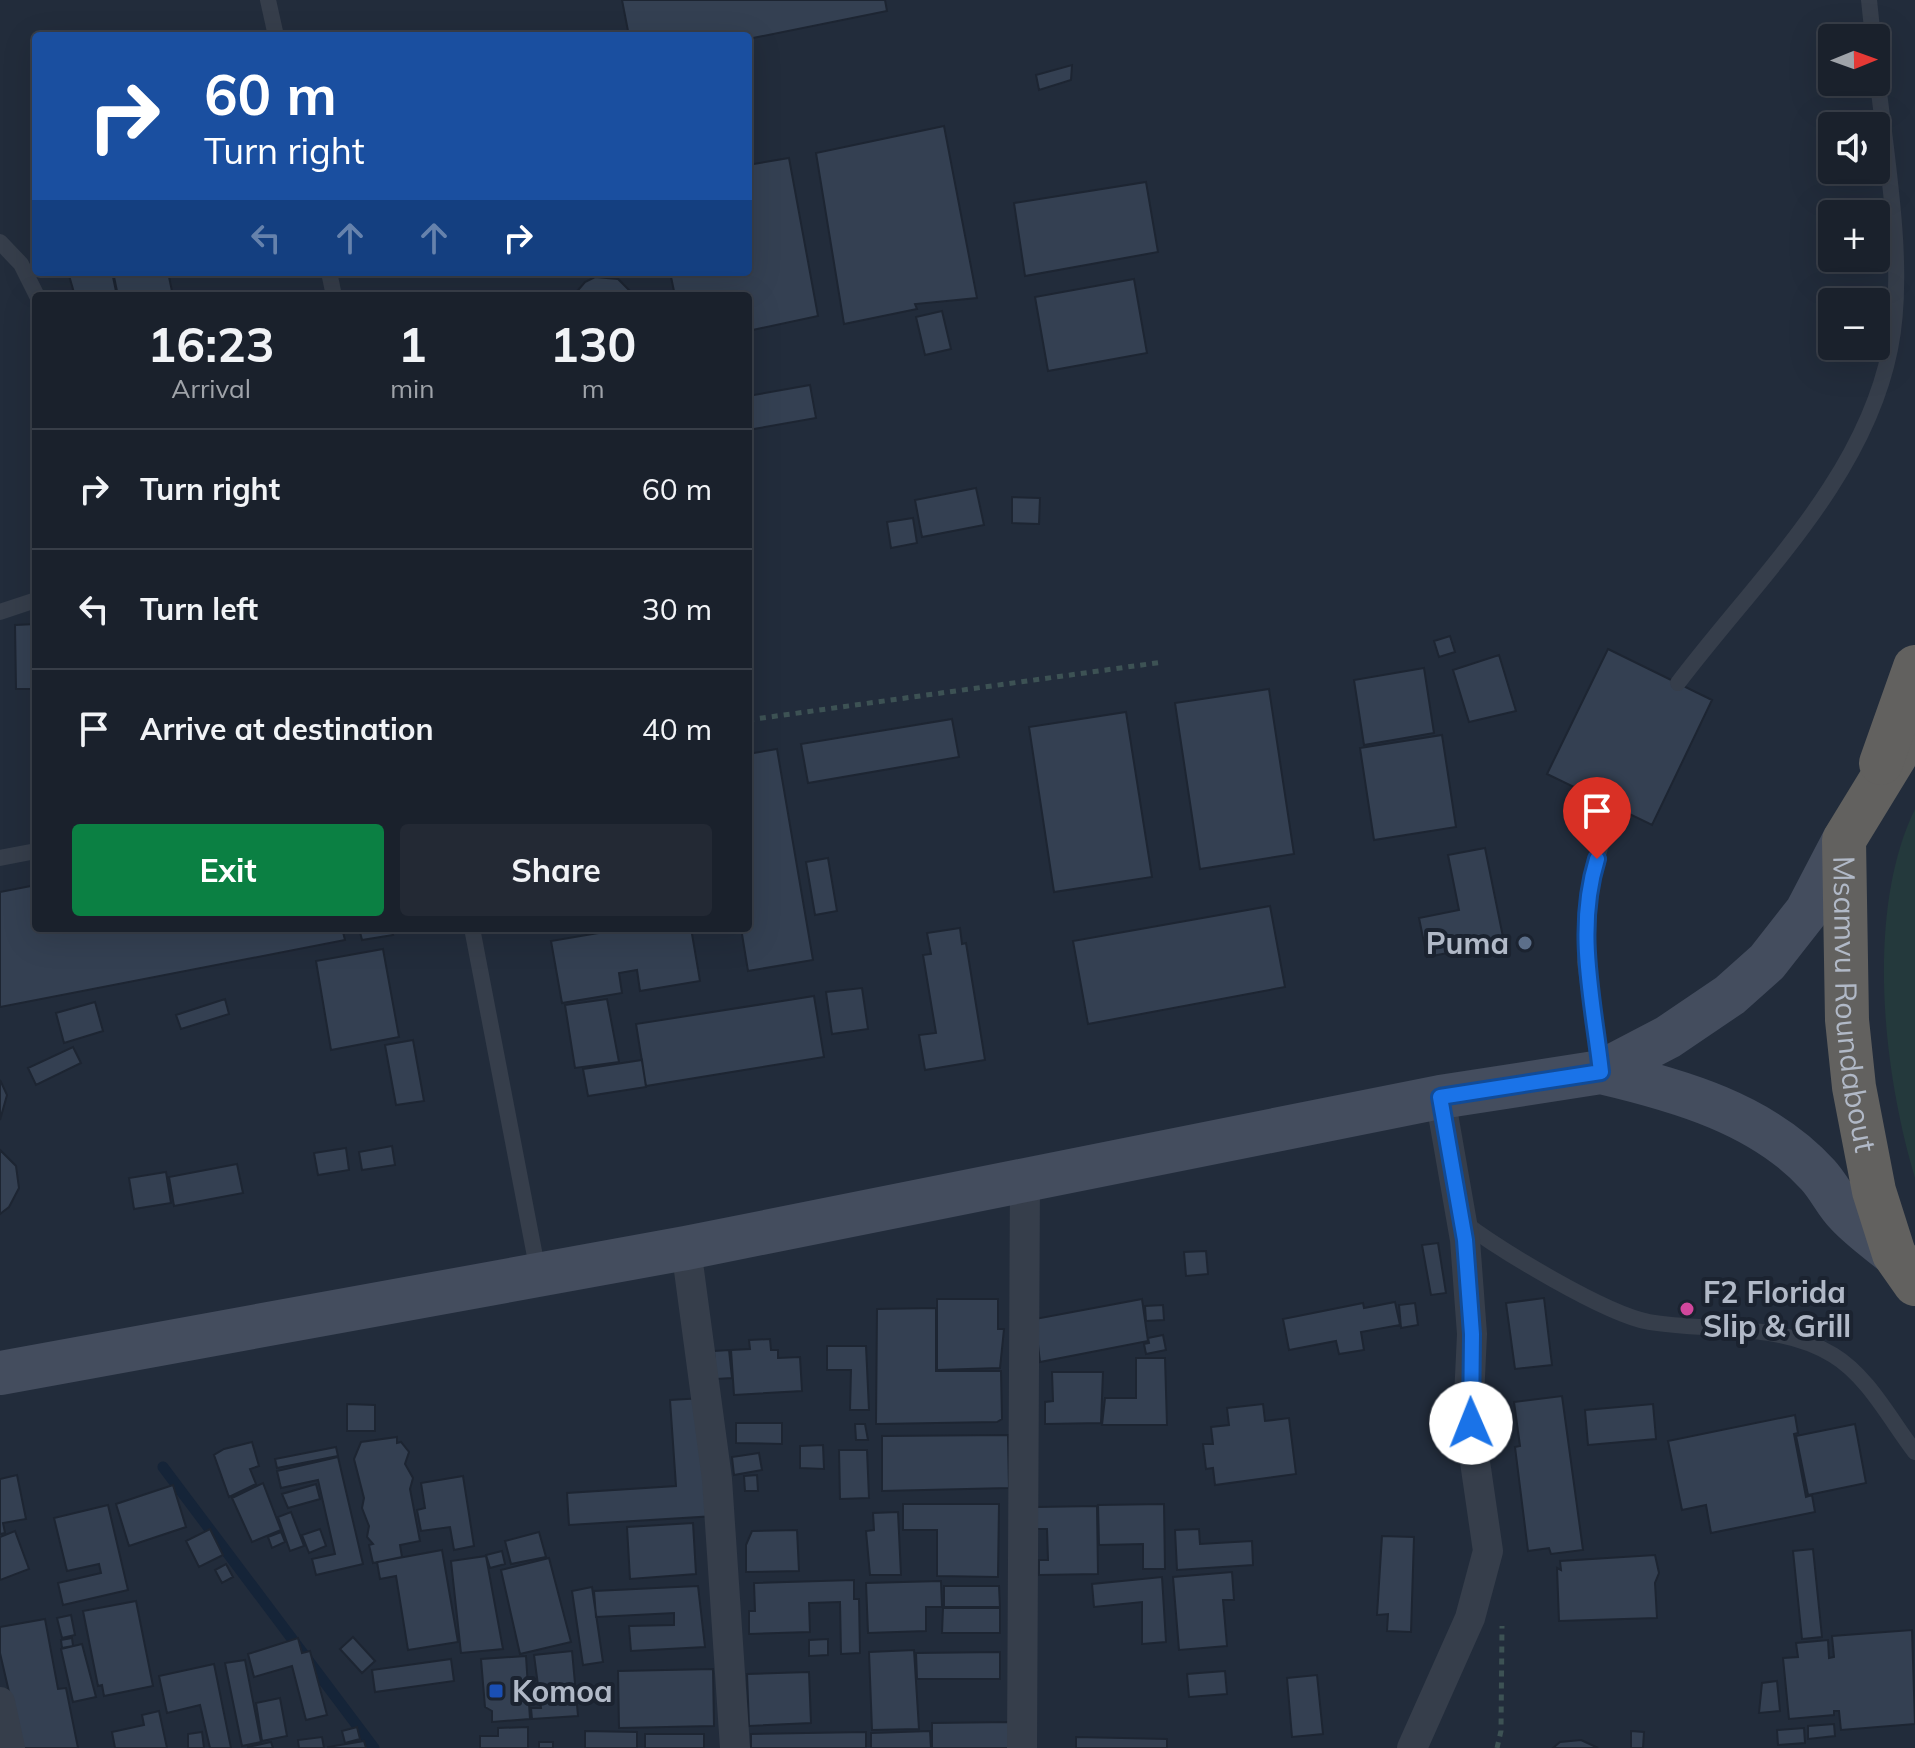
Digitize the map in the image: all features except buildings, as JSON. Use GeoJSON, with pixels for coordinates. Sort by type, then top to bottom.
{"type":"FeatureCollection","features":[{"type":"Feature","properties":{"kind":"highway"},"geometry":{"type":"LineString","coordinates":[[1870,796],[1915,667]]}},
{"type":"Feature","properties":{"kind":"highway","name":"Msamvu Roundabout"},"geometry":{"type":"LineString","coordinates":[[1904,1269],[1874,1191],[1854,1087],[1847,1020],[1844,840],[1899,750],[1915,735]]}},
{"type":"Feature","properties":{"kind":"main road"},"geometry":{"type":"LineString","coordinates":[[0,1373],[686,1248],[1440,1097],[1601,1072],[1668,1037],[1730,995],[1767,962],[1807,911],[1844,840]]}},
{"type":"Feature","properties":{"kind":"main road"},"geometry":{"type":"LineString","coordinates":[[1601,1072],[1688,1095],[1735,1116],[1782,1144],[1818,1175],[1846,1213],[1904,1269]]}},
{"type":"Feature","properties":{"kind":"street"},"geometry":{"type":"LineString","coordinates":[[1412,1748],[1470,1618],[1488,1551],[1469,1398],[1472,1334],[1462,1221],[1440,1097]]}},
{"type":"Feature","properties":{"kind":"street"},"geometry":{"type":"LineString","coordinates":[[1022,1748],[1025,1180]]}},
{"type":"Feature","properties":{"kind":"street"},"geometry":{"type":"LineString","coordinates":[[686,1248],[717,1479],[735,1748]]}},
{"type":"Feature","properties":{"kind":"street"},"geometry":{"type":"LineString","coordinates":[[0,1702],[10,1748]]}},
{"type":"Feature","properties":{"kind":"lane"},"geometry":{"type":"LineString","coordinates":[[268,0],[275,32]]}},
{"type":"Feature","properties":{"kind":"lane"},"geometry":{"type":"LineString","coordinates":[[1869,0],[1872,24]]}},
{"type":"Feature","properties":{"kind":"lane"},"geometry":{"type":"LineString","coordinates":[[1678,683],[1841,472],[1882,378],[1890,349],[1896,297],[1879,96]]}},
{"type":"Feature","properties":{"kind":"lane"},"geometry":{"type":"LineString","coordinates":[[0,242],[21,264],[35,292]]}},
{"type":"Feature","properties":{"kind":"lane"},"geometry":{"type":"LineString","coordinates":[[0,612],[32,601]]}},
{"type":"Feature","properties":{"kind":"lane"},"geometry":{"type":"LineString","coordinates":[[1601,1072],[1585,962],[1589,886],[1612,806]]}},
{"type":"Feature","properties":{"kind":"lane"},"geometry":{"type":"LineString","coordinates":[[0,858],[32,852]]}},
{"type":"Feature","properties":{"kind":"lane"},"geometry":{"type":"LineString","coordinates":[[473,932],[538,1275]]}},
{"type":"Feature","properties":{"kind":"lane"},"geometry":{"type":"LineString","coordinates":[[1462,1221],[1492,1244],[1610,1308],[1647,1321],[1778,1336],[1816,1346],[1836,1356],[1863,1382],[1915,1452]]}},
{"type":"Feature","properties":{"kind":"path"},"geometry":{"type":"LineString","coordinates":[[752,720],[924,698],[1065,674],[1163,662]]}},
{"type":"Feature","properties":{"kind":"path"},"geometry":{"type":"LineString","coordinates":[[1497,1748],[1501,1731],[1501,1622]]}},
{"type":"Feature","properties":{"kind":"green space"},"geometry":{"type":"Polygon","coordinates":[[[1915,809],[1915,1178],[1894,1090],[1884,992],[1889,895],[1899,850],[1915,809]]]}},
{"type":"Feature","properties":{"kind":"waterway"},"geometry":{"type":"LineString","coordinates":[[163,1467],[374,1748]]}},
{"type":"Feature","properties":{"kind":"place","name":"Puma"},"geometry":{"type":"Point","coordinates":[1525,943]}},
{"type":"Feature","properties":{"kind":"place","name":"F2 Florida Slip & Grill"},"geometry":{"type":"Point","coordinates":[1687,1309]}},
{"type":"Feature","properties":{"kind":"place","name":"Komoa"},"geometry":{"type":"Point","coordinates":[496,1691]}},
{"type":"Feature","properties":{"kind":"route"},"geometry":{"type":"LineString","coordinates":[[1471,1423],[1472,1334],[1465,1240],[1440,1097],[1601,1072],[1585,962],[1589,886],[1597,859]]}}]}
